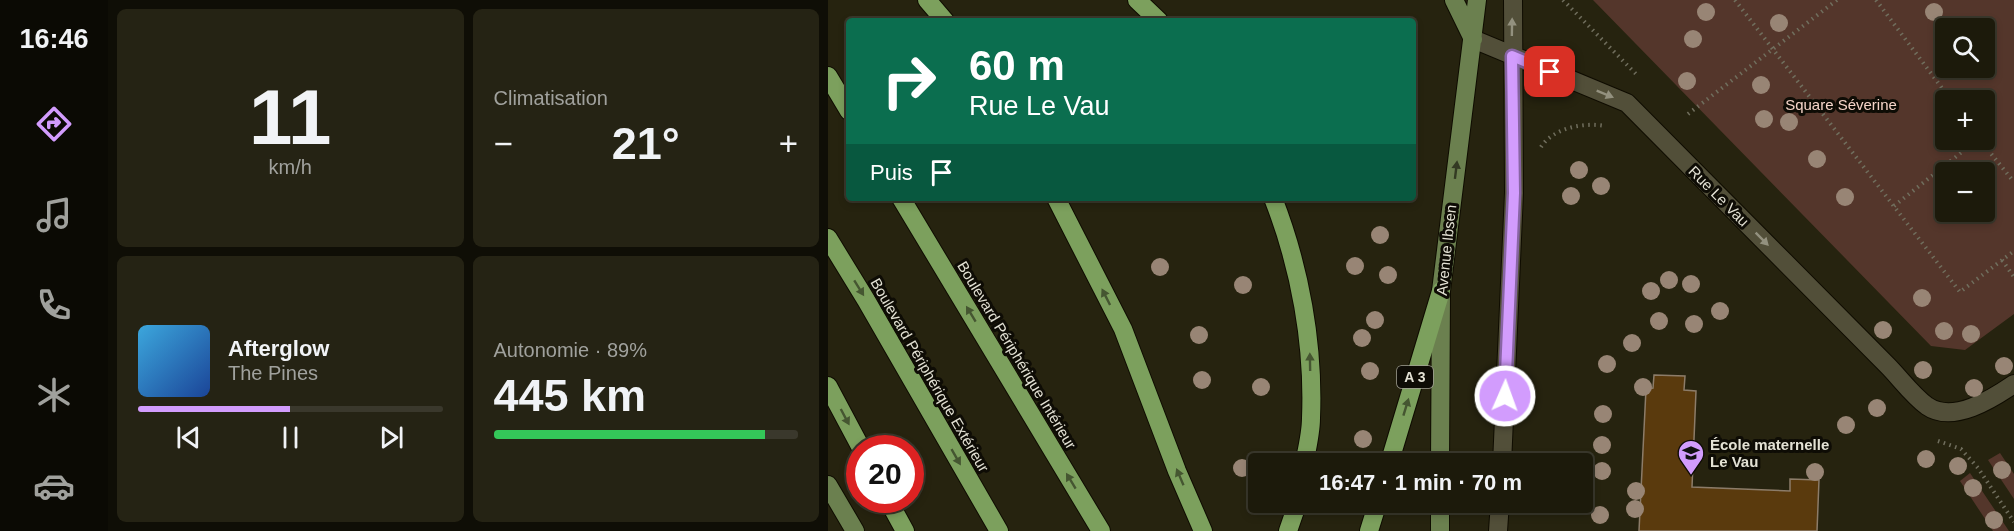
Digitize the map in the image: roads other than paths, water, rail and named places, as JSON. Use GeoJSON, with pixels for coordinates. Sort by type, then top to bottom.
{"type":"FeatureCollection","features":[{"type":"Feature","properties":{"kind":"highway"},"geometry":{"type":"LineString","coordinates":[[927,0],[942,18]]}},
{"type":"Feature","properties":{"kind":"highway"},"geometry":{"type":"LineString","coordinates":[[1137,0],[1157,18]]}},
{"type":"Feature","properties":{"kind":"highway"},"geometry":{"type":"LineString","coordinates":[[828,76],[846,106]]}},
{"type":"Feature","properties":{"kind":"highway","name":"Boulevard Périphérique Intérieur"},"geometry":{"type":"LineString","coordinates":[[903,201],[1101,531]]}},
{"type":"Feature","properties":{"kind":"highway"},"geometry":{"type":"LineString","coordinates":[[1058,201],[1123,329],[1177,471],[1203,531]]}},
{"type":"Feature","properties":{"kind":"highway"},"geometry":{"type":"LineString","coordinates":[[1274,201],[1287,237],[1310,350],[1311,420],[1306,453]]}},
{"type":"Feature","properties":{"kind":"highway","name":"Boulevard Périphérique Extérieur"},"geometry":{"type":"LineString","coordinates":[[828,238],[999,531]]}},
{"type":"Feature","properties":{"kind":"highway","name":"A 3"},"geometry":{"type":"LineString","coordinates":[[1392,453],[1441,291]]}},
{"type":"Feature","properties":{"kind":"highway"},"geometry":{"type":"LineString","coordinates":[[828,386],[854,435]]}},
{"type":"Feature","properties":{"kind":"highway"},"geometry":{"type":"LineString","coordinates":[[895,513],[905,531]]}},
{"type":"Feature","properties":{"kind":"highway"},"geometry":{"type":"LineString","coordinates":[[1288,531],[1294,513]]}},
{"type":"Feature","properties":{"kind":"highway"},"geometry":{"type":"LineString","coordinates":[[1369,531],[1375,513]]}},
{"type":"Feature","properties":{"kind":"main road"},"geometry":{"type":"LineString","coordinates":[[1454,0],[1473,39]]}},
{"type":"Feature","properties":{"kind":"main road","name":"Avenue Ibsen"},"geometry":{"type":"LineString","coordinates":[[1440,453],[1441,291],[1477,0]]}},
{"type":"Feature","properties":{"kind":"main road"},"geometry":{"type":"LineString","coordinates":[[828,485],[855,531]]}},
{"type":"Feature","properties":{"kind":"main road"},"geometry":{"type":"LineString","coordinates":[[1440,513],[1440,531]]}},
{"type":"Feature","properties":{"kind":"street"},"geometry":{"type":"LineString","coordinates":[[1502,453],[1514,193],[1513,0]]}},
{"type":"Feature","properties":{"kind":"street","name":"Rue Le Vau"},"geometry":{"type":"LineString","coordinates":[[1473,39],[1627,103],[1919,400],[1930,408],[1963,411],[1994,398],[2014,384]]}},
{"type":"Feature","properties":{"kind":"street"},"geometry":{"type":"LineString","coordinates":[[1498,531],[1499,513]]}},
{"type":"Feature","properties":{"kind":"place","name":"École maternelle Le Vau"},"geometry":{"type":"Point","coordinates":[1691,476]}},
{"type":"Feature","properties":{"kind":"park label","name":"Square Séverine"},"geometry":{"type":"Point","coordinates":[1841,104]}}]}
